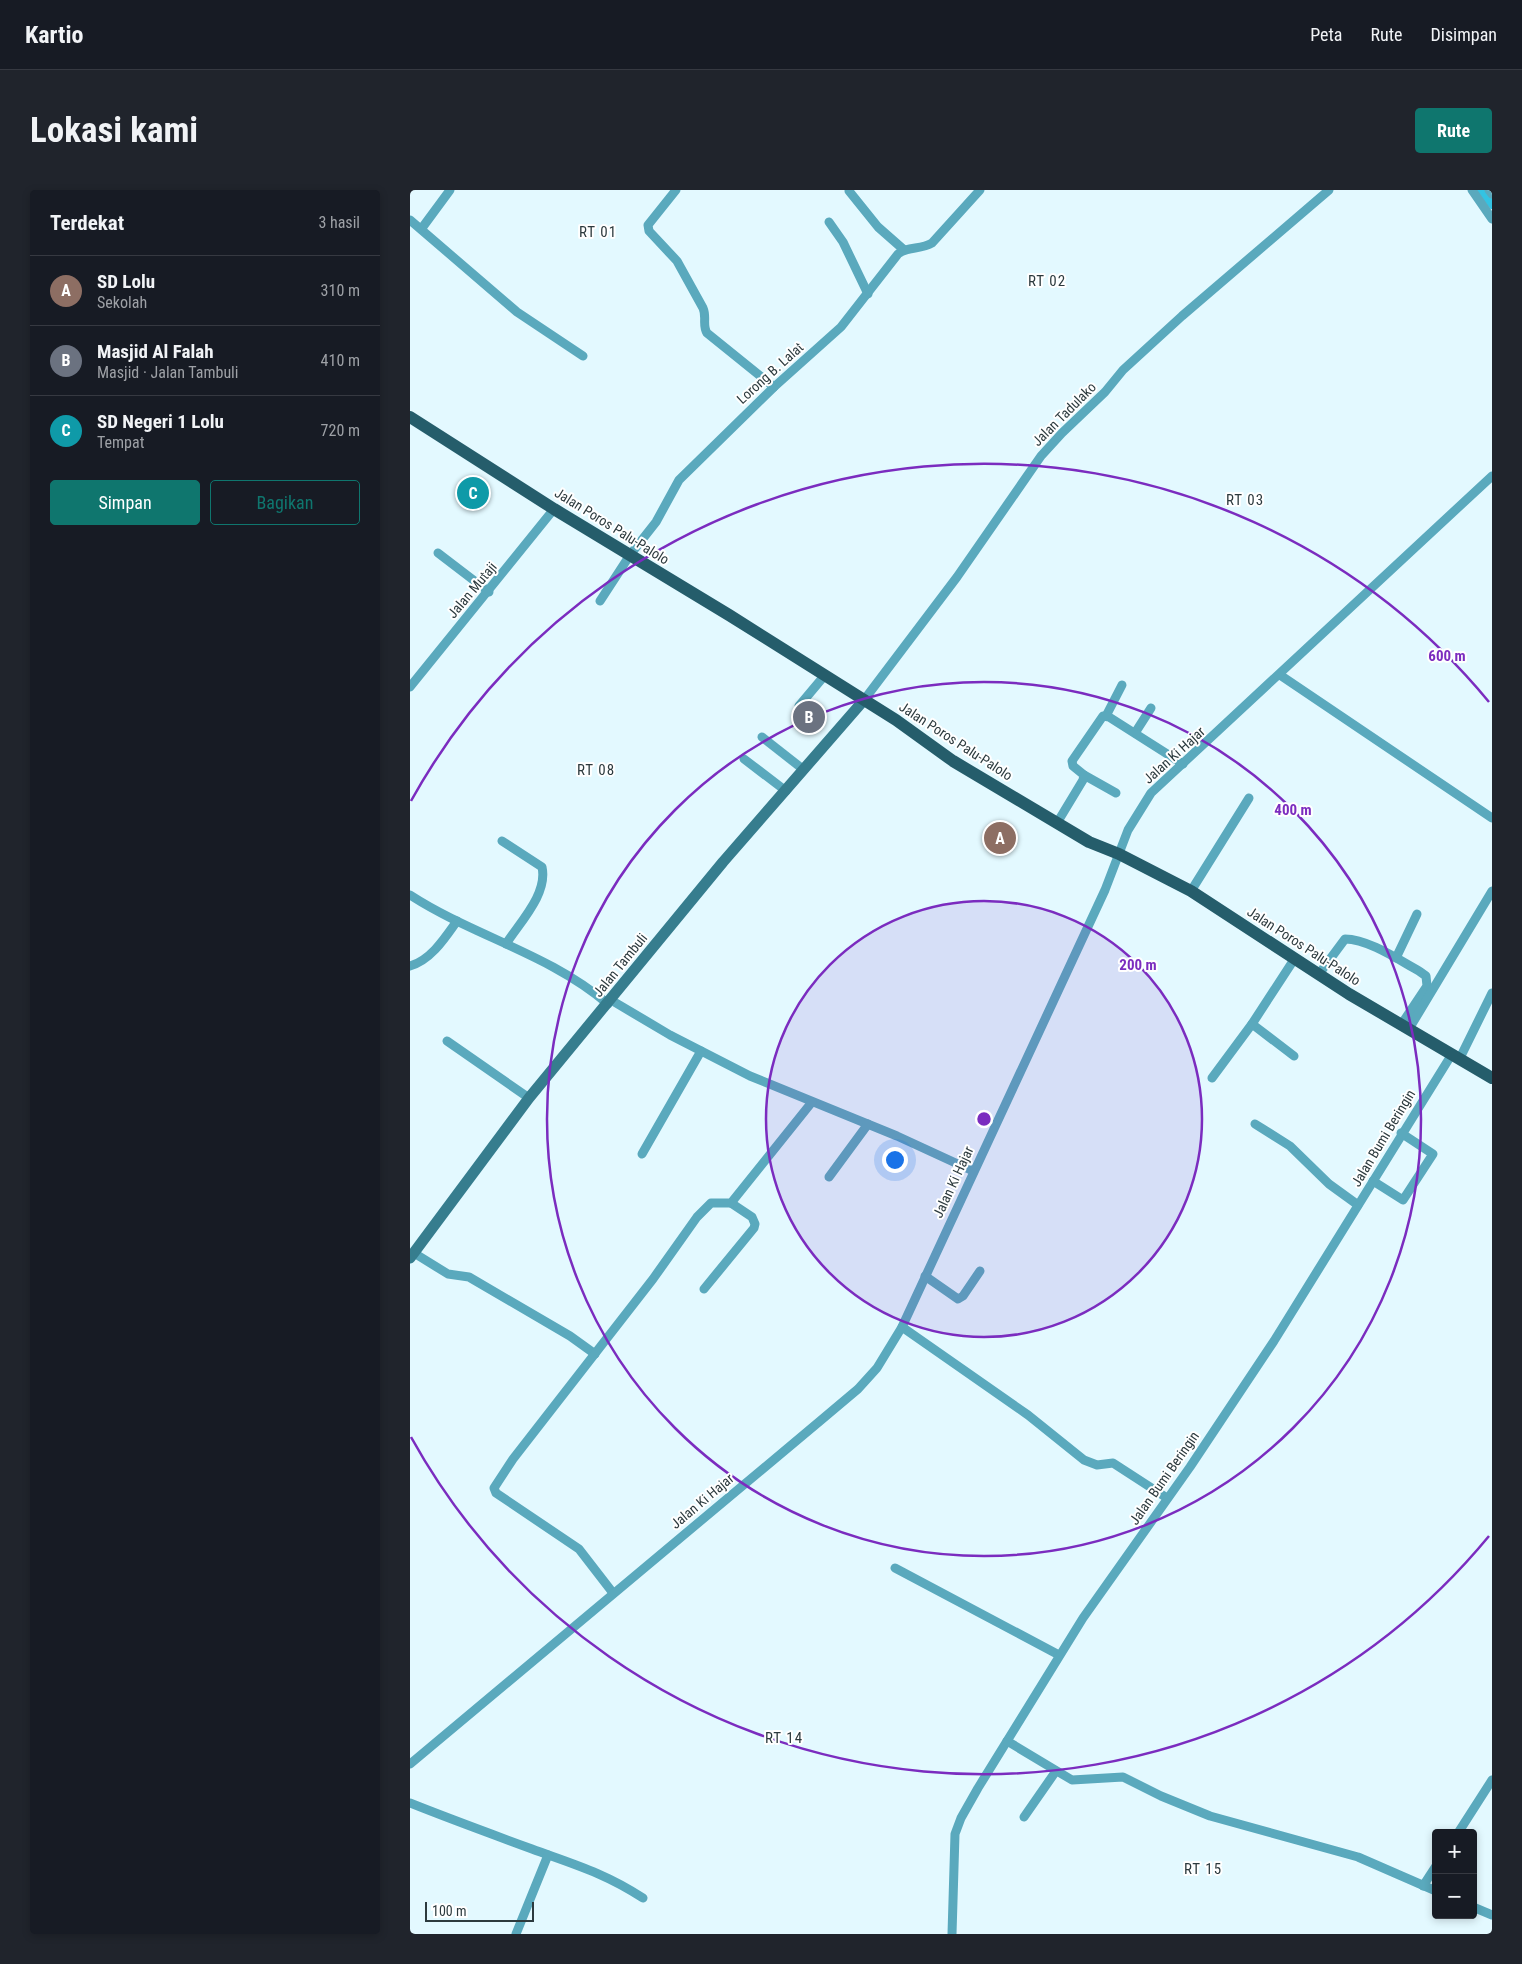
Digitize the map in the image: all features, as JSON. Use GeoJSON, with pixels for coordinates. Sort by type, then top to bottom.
{"type":"FeatureCollection","features":[{"type":"Feature","properties":{"kind":"main road","name":"Jalan Poros Palu-Palolo"},"geometry":{"type":"LineString","coordinates":[[410,417],[554,509],[825,675],[954,761],[1089,842],[1119,854],[1191,891],[1319,974],[1492,1078]]}},
{"type":"Feature","properties":{"kind":"street"},"geometry":{"type":"LineString","coordinates":[[422,228],[450,190]]}},
{"type":"Feature","properties":{"kind":"street"},"geometry":{"type":"LineString","coordinates":[[676,190],[648,225],[649,231],[676,261],[704,308],[704,327],[707,334],[774,387]]}},
{"type":"Feature","properties":{"kind":"street"},"geometry":{"type":"LineString","coordinates":[[848,191],[878,227],[903,250],[922,248],[932,243],[980,190]]}},
{"type":"Feature","properties":{"kind":"street","name":"Jalan Tadulako"},"geometry":{"type":"LineString","coordinates":[[864,700],[957,576],[1041,456],[1062,432],[1105,392],[1123,370],[1182,316],[1329,190]]}},
{"type":"Feature","properties":{"kind":"street"},"geometry":{"type":"LineString","coordinates":[[1472,190],[1492,219]]}},
{"type":"Feature","properties":{"kind":"street"},"geometry":{"type":"LineString","coordinates":[[1489,190],[1492,194]]}},
{"type":"Feature","properties":{"kind":"street"},"geometry":{"type":"LineString","coordinates":[[410,220],[422,228],[517,312],[583,356]]}},
{"type":"Feature","properties":{"kind":"street"},"geometry":{"type":"LineString","coordinates":[[828,222],[843,242],[868,294]]}},
{"type":"Feature","properties":{"kind":"street","name":"Lorong B. Lalat"},"geometry":{"type":"LineString","coordinates":[[600,601],[630,555],[656,522],[679,480],[774,387],[841,327],[893,260],[903,250]]}},
{"type":"Feature","properties":{"kind":"street","name":"Jalan Ki Hajar"},"geometry":{"type":"LineString","coordinates":[[410,1764],[613,1592],[858,1389],[883,1361],[902,1327],[1105,890],[1132,823],[1151,793],[1492,476]]}},
{"type":"Feature","properties":{"kind":"street","name":"Jalan Mutaji"},"geometry":{"type":"LineString","coordinates":[[410,687],[489,592],[554,509]]}},
{"type":"Feature","properties":{"kind":"street"},"geometry":{"type":"LineString","coordinates":[[438,553],[489,592]]}},
{"type":"Feature","properties":{"kind":"street"},"geometry":{"type":"LineString","coordinates":[[799,706],[825,675]]}},
{"type":"Feature","properties":{"kind":"street"},"geometry":{"type":"LineString","coordinates":[[1280,675],[1492,818]]}},
{"type":"Feature","properties":{"kind":"street"},"geometry":{"type":"LineString","coordinates":[[1116,793],[1074,768],[1072,762],[1100,720],[1106,716],[1122,685]]}},
{"type":"Feature","properties":{"kind":"street","name":"Jalan Tambuli"},"geometry":{"type":"LineString","coordinates":[[412,1256],[529,1098],[610,1002],[723,862],[864,700]]}},
{"type":"Feature","properties":{"kind":"street"},"geometry":{"type":"LineString","coordinates":[[1135,733],[1151,708]]}},
{"type":"Feature","properties":{"kind":"street"},"geometry":{"type":"LineString","coordinates":[[1106,716],[1183,764]]}},
{"type":"Feature","properties":{"kind":"street"},"geometry":{"type":"LineString","coordinates":[[762,737],[804,770]]}},
{"type":"Feature","properties":{"kind":"street"},"geometry":{"type":"LineString","coordinates":[[744,760],[786,791]]}},
{"type":"Feature","properties":{"kind":"street"},"geometry":{"type":"LineString","coordinates":[[1057,823],[1082,782],[1084,775]]}},
{"type":"Feature","properties":{"kind":"street"},"geometry":{"type":"LineString","coordinates":[[1191,891],[1249,798]]}},
{"type":"Feature","properties":{"kind":"street"},"geometry":{"type":"LineString","coordinates":[[502,841],[542,867],[544,876],[543,886],[536,899],[506,944]]}},
{"type":"Feature","properties":{"kind":"street"},"geometry":{"type":"LineString","coordinates":[[1405,1027],[1492,891]]}},
{"type":"Feature","properties":{"kind":"street"},"geometry":{"type":"LineString","coordinates":[[410,895],[434,911],[566,974],[610,1002],[750,1076],[868,1124],[973,1171]]}},
{"type":"Feature","properties":{"kind":"street"},"geometry":{"type":"LineString","coordinates":[[1396,958],[1417,914]]}},
{"type":"Feature","properties":{"kind":"street"},"geometry":{"type":"LineString","coordinates":[[410,966],[433,952],[457,922]]}},
{"type":"Feature","properties":{"kind":"street"},"geometry":{"type":"LineString","coordinates":[[1319,974],[1345,939],[1355,940],[1396,958],[1424,974],[1428,984],[1405,1027]]}},
{"type":"Feature","properties":{"kind":"street"},"geometry":{"type":"LineString","coordinates":[[1212,1078],[1252,1024],[1295,958]]}},
{"type":"Feature","properties":{"kind":"street","name":"Jalan Bumi Beringin"},"geometry":{"type":"LineString","coordinates":[[952,1934],[954,1854],[958,1826],[1006,1741],[1059,1655],[1248,1381],[1401,1133],[1456,1056],[1492,992]]}},
{"type":"Feature","properties":{"kind":"street"},"geometry":{"type":"LineString","coordinates":[[1252,1024],[1294,1056]]}},
{"type":"Feature","properties":{"kind":"street"},"geometry":{"type":"LineString","coordinates":[[447,1041],[529,1098]]}},
{"type":"Feature","properties":{"kind":"street"},"geometry":{"type":"LineString","coordinates":[[642,1154],[701,1051]]}},
{"type":"Feature","properties":{"kind":"street"},"geometry":{"type":"LineString","coordinates":[[731,1203],[812,1102]]}},
{"type":"Feature","properties":{"kind":"street"},"geometry":{"type":"LineString","coordinates":[[829,1177],[868,1124]]}},
{"type":"Feature","properties":{"kind":"street"},"geometry":{"type":"LineString","coordinates":[[1255,1124],[1290,1146],[1329,1184],[1358,1205]]}},
{"type":"Feature","properties":{"kind":"street"},"geometry":{"type":"LineString","coordinates":[[1373,1181],[1403,1200],[1433,1154],[1401,1133]]}},
{"type":"Feature","properties":{"kind":"street"},"geometry":{"type":"LineString","coordinates":[[613,1592],[591,1562],[576,1547],[494,1491],[513,1459],[707,1206],[715,1201],[731,1203],[752,1217],[755,1224],[754,1228],[704,1289]]}},
{"type":"Feature","properties":{"kind":"street"},"geometry":{"type":"LineString","coordinates":[[412,1256],[448,1274],[469,1277],[570,1336],[595,1354]]}},
{"type":"Feature","properties":{"kind":"street"},"geometry":{"type":"LineString","coordinates":[[925,1276],[958,1298],[963,1296],[980,1271]]}},
{"type":"Feature","properties":{"kind":"street"},"geometry":{"type":"LineString","coordinates":[[902,1327],[1028,1415],[1084,1460],[1097,1465],[1113,1463],[1168,1498]]}},
{"type":"Feature","properties":{"kind":"street"},"geometry":{"type":"LineString","coordinates":[[895,1568],[1059,1655]]}},
{"type":"Feature","properties":{"kind":"street"},"geometry":{"type":"LineString","coordinates":[[1006,1741],[1072,1780],[1123,1777],[1161,1796],[1210,1816],[1358,1857],[1432,1890]]}},
{"type":"Feature","properties":{"kind":"street"},"geometry":{"type":"LineString","coordinates":[[1024,1817],[1056,1771]]}},
{"type":"Feature","properties":{"kind":"street"},"geometry":{"type":"LineString","coordinates":[[1461,1829],[1492,1780]]}},
{"type":"Feature","properties":{"kind":"street"},"geometry":{"type":"LineString","coordinates":[[410,1804],[548,1855],[581,1865],[618,1881],[643,1898]]}},
{"type":"Feature","properties":{"kind":"street"},"geometry":{"type":"LineString","coordinates":[[516,1934],[548,1855]]}},
{"type":"Feature","properties":{"kind":"street"},"geometry":{"type":"LineString","coordinates":[[1423,1886],[1432,1872]]}},
{"type":"Feature","properties":{"kind":"street"},"geometry":{"type":"LineString","coordinates":[[1477,1909],[1492,1915]]}},
{"type":"Feature","properties":{"kind":"waterway"},"geometry":{"type":"LineString","coordinates":[[1481,190],[1492,205]]}},
{"type":"Feature","properties":{"kind":"place","name":"SD Negeri 1 Lolu"},"geometry":{"type":"Point","coordinates":[473,493]}},
{"type":"Feature","properties":{"kind":"place","name":"Masjid Al Falah"},"geometry":{"type":"Point","coordinates":[809,717]}},
{"type":"Feature","properties":{"kind":"place","name":"SD Lolu"},"geometry":{"type":"Point","coordinates":[1000,838]}},
{"type":"Feature","properties":{"kind":"district","name":"RT 01"},"geometry":{"type":"Point","coordinates":[598,232]}},
{"type":"Feature","properties":{"kind":"district","name":"RT 02"},"geometry":{"type":"Point","coordinates":[1047,281]}},
{"type":"Feature","properties":{"kind":"district","name":"RT 03"},"geometry":{"type":"Point","coordinates":[1245,500]}},
{"type":"Feature","properties":{"kind":"district","name":"RT 08"},"geometry":{"type":"Point","coordinates":[596,770]}},
{"type":"Feature","properties":{"kind":"district","name":"RT 14"},"geometry":{"type":"Point","coordinates":[784,1738]}},
{"type":"Feature","properties":{"kind":"district","name":"RT 15"},"geometry":{"type":"Point","coordinates":[1203,1869]}}]}
